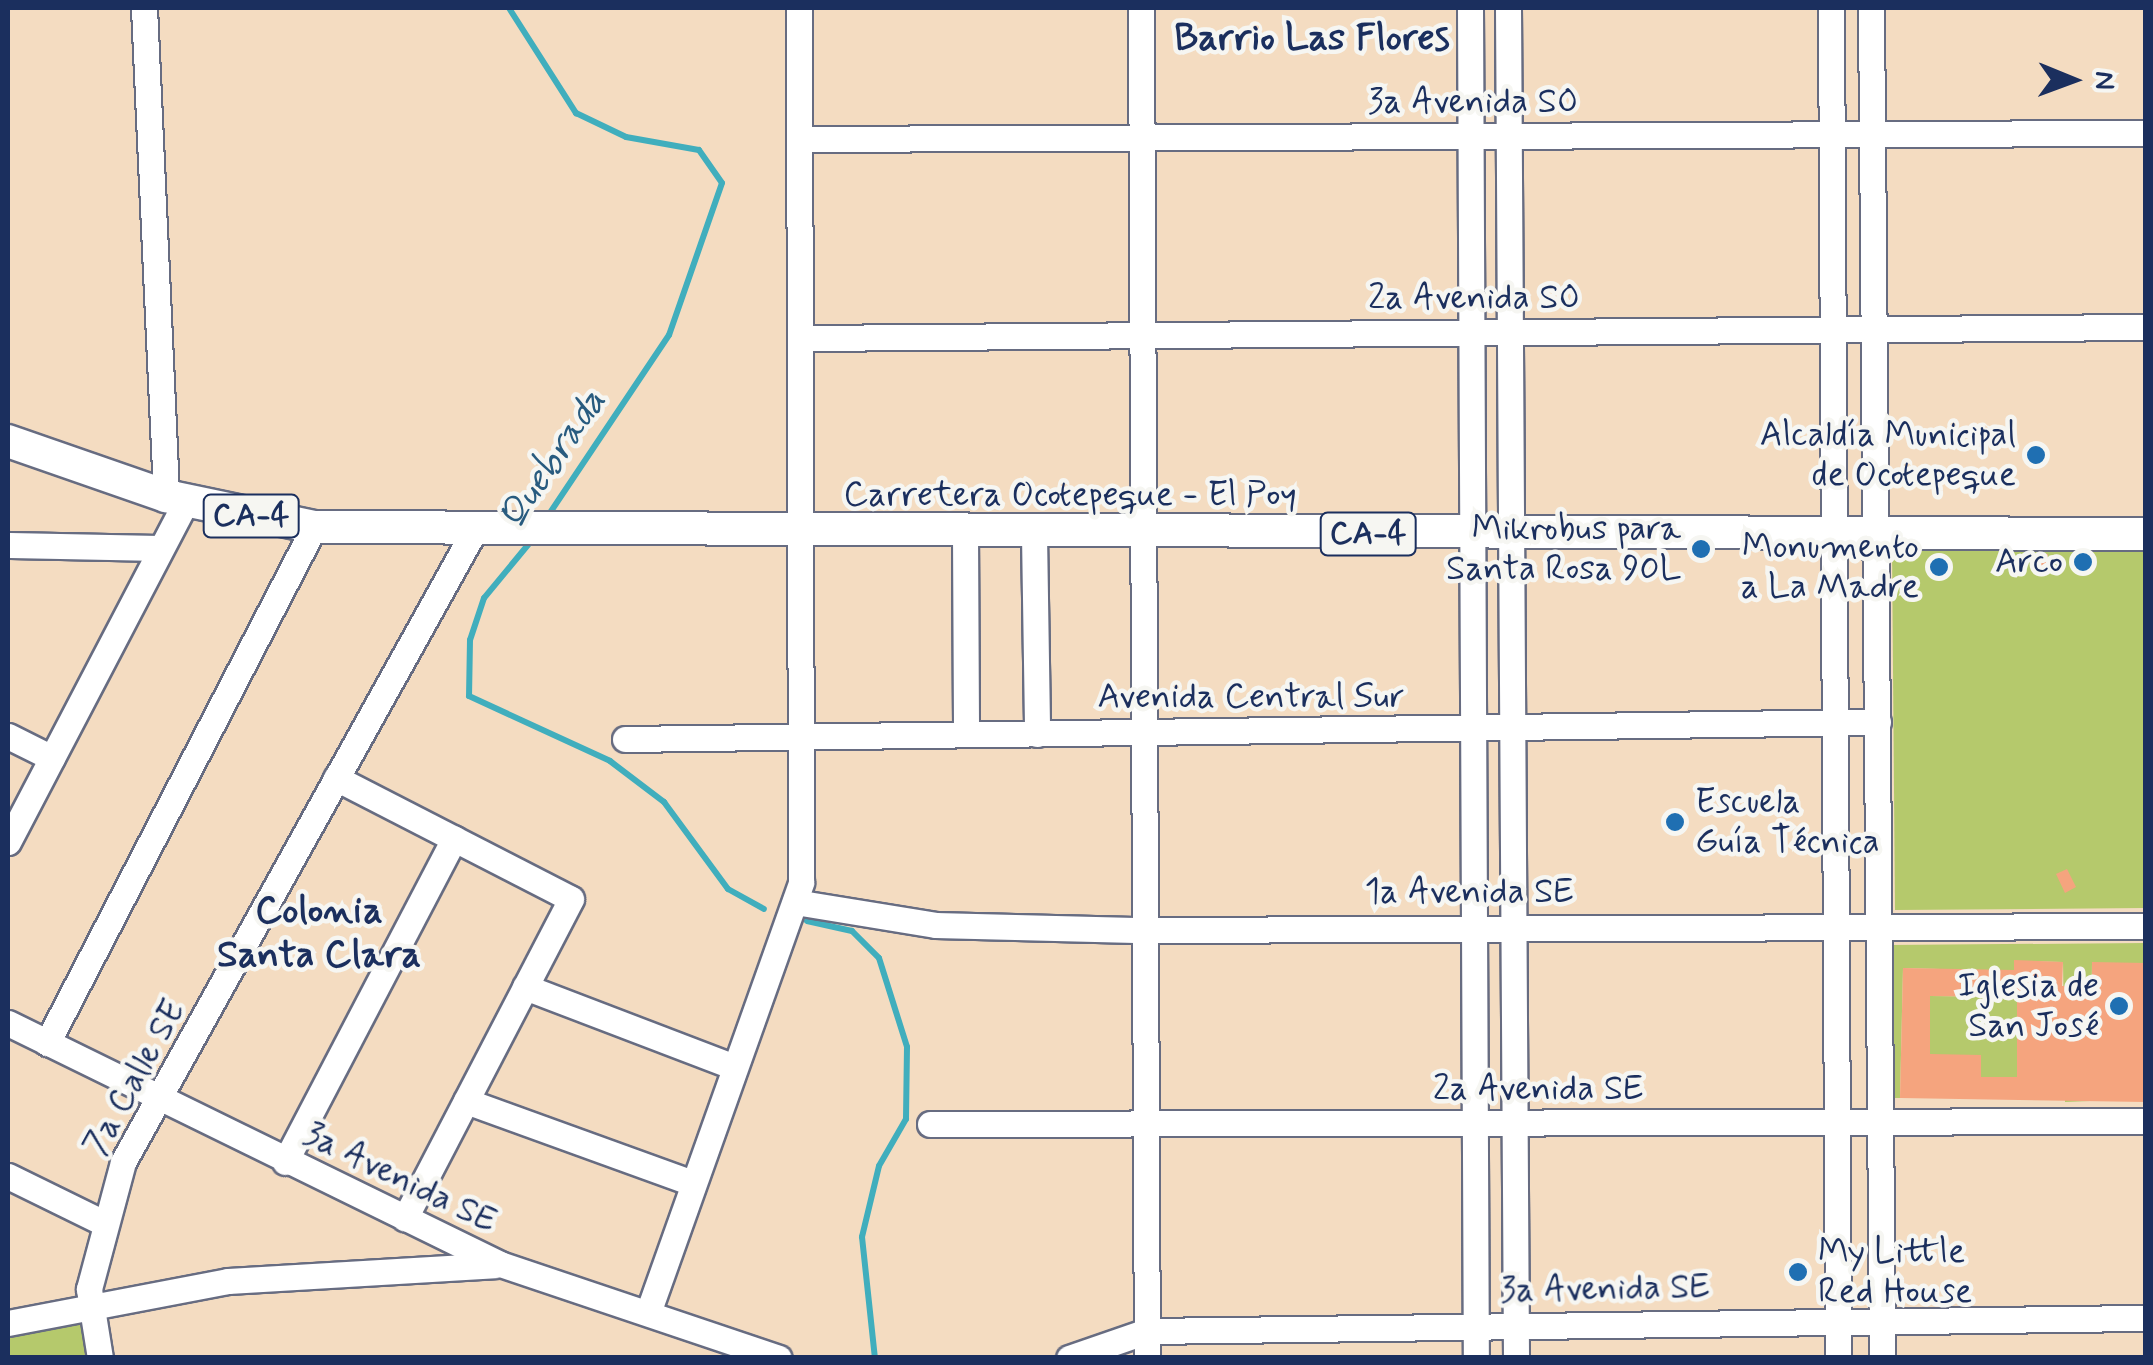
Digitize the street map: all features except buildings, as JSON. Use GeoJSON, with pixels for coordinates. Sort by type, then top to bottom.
{"type":"FeatureCollection","features":[{"type":"Feature","properties":{"kind":"main road","name":"Carretera Ocotepeque - El Poy"},"geometry":{"type":"LineString","coordinates":[[8,440],[176,498],[314,527],[506,534],[2146,534]]}},
{"type":"Feature","properties":{"kind":"street"},"geometry":{"type":"LineString","coordinates":[[8,842],[160,548],[176,498],[144,8]]}},
{"type":"Feature","properties":{"kind":"street"},"geometry":{"type":"LineString","coordinates":[[649,1310],[690,1182],[795,902],[807,736],[799,8]]}},
{"type":"Feature","properties":{"kind":"street"},"geometry":{"type":"LineString","coordinates":[[1140,8],[1147,1358]]}},
{"type":"Feature","properties":{"kind":"street"},"geometry":{"type":"LineString","coordinates":[[1470,8],[1476,1358]]}},
{"type":"Feature","properties":{"kind":"street"},"geometry":{"type":"LineString","coordinates":[[1508,8],[1516,1358]]}},
{"type":"Feature","properties":{"kind":"street"},"geometry":{"type":"LineString","coordinates":[[1832,8],[1838,1358]]}},
{"type":"Feature","properties":{"kind":"street"},"geometry":{"type":"LineString","coordinates":[[1870,8],[1882,1358]]}},
{"type":"Feature","properties":{"kind":"street","name":"3a Avenida SO"},"geometry":{"type":"LineString","coordinates":[[801,139],[2146,132]]}},
{"type":"Feature","properties":{"kind":"street","name":"2a Avenida SO"},"geometry":{"type":"LineString","coordinates":[[804,338],[2146,327]]}},
{"type":"Feature","properties":{"kind":"street"},"geometry":{"type":"LineString","coordinates":[[48,1043],[314,527]]}},
{"type":"Feature","properties":{"kind":"street","name":"7a Calle SE"},"geometry":{"type":"LineString","coordinates":[[100,1358],[91,1306],[102,1222],[158,1099],[473,533]]}},
{"type":"Feature","properties":{"kind":"street"},"geometry":{"type":"LineString","coordinates":[[965,534],[966,734]]}},
{"type":"Feature","properties":{"kind":"street"},"geometry":{"type":"LineString","coordinates":[[1034,534],[1037,734]]}},
{"type":"Feature","properties":{"kind":"street"},"geometry":{"type":"LineString","coordinates":[[8,545],[160,548]]}},
{"type":"Feature","properties":{"kind":"street","name":"Avenida Central Sur"},"geometry":{"type":"LineString","coordinates":[[624,739],[1512,730],[1878,722]]}},
{"type":"Feature","properties":{"kind":"street"},"geometry":{"type":"LineString","coordinates":[[8,736],[52,758]]}},
{"type":"Feature","properties":{"kind":"street"},"geometry":{"type":"LineString","coordinates":[[336,778],[571,899],[405,1218]]}},
{"type":"Feature","properties":{"kind":"street"},"geometry":{"type":"LineString","coordinates":[[285,1162],[454,839]]}},
{"type":"Feature","properties":{"kind":"street","name":"1a Avenida SE"},"geometry":{"type":"LineString","coordinates":[[795,902],[935,925],[1145,930],[2146,926]]}},
{"type":"Feature","properties":{"kind":"street"},"geometry":{"type":"LineString","coordinates":[[525,987],[734,1067]]}},
{"type":"Feature","properties":{"kind":"street","name":"3a Avenida SE"},"geometry":{"type":"LineString","coordinates":[[8,1023],[500,1264],[649,1310],[778,1358]]}},
{"type":"Feature","properties":{"kind":"street"},"geometry":{"type":"LineString","coordinates":[[466,1101],[690,1182]]}},
{"type":"Feature","properties":{"kind":"street","name":"2a Avenida SE"},"geometry":{"type":"LineString","coordinates":[[930,1124],[2146,1121]]}},
{"type":"Feature","properties":{"kind":"street"},"geometry":{"type":"LineString","coordinates":[[8,1176],[102,1222]]}},
{"type":"Feature","properties":{"kind":"street"},"geometry":{"type":"LineString","coordinates":[[8,1323],[228,1281],[500,1264]]}},
{"type":"Feature","properties":{"kind":"street","name":"3a Avenida SE"},"geometry":{"type":"LineString","coordinates":[[1069,1358],[1147,1331],[2146,1318]]}},
{"type":"Feature","properties":{"kind":"green space"},"geometry":{"type":"Polygon","coordinates":[[[2145,547],[2145,908],[1895,910],[1892,548],[2145,547]]]}},
{"type":"Feature","properties":{"kind":"green space"},"geometry":{"type":"Polygon","coordinates":[[[2145,943],[2145,963],[2092,963],[2090,1101],[2065,1102],[2063,962],[2014,961],[2014,971],[1903,968],[1900,1098],[1890,1098],[1889,945],[2145,943]]]}},
{"type":"Feature","properties":{"kind":"green space"},"geometry":{"type":"Polygon","coordinates":[[[1930,996],[2017,997],[2017,1077],[1981,1077],[1981,1055],[1930,1074],[1930,996]]]}},
{"type":"Feature","properties":{"kind":"green space"},"geometry":{"type":"Polygon","coordinates":[[[84,1312],[85,1357],[8,1358],[8,1334],[84,1312]]]}},
{"type":"Feature","properties":{"kind":"waterway","name":"Quebrada"},"geometry":{"type":"LineString","coordinates":[[509,8],[576,113],[626,137],[699,150],[722,183],[669,335],[547,517]]}},
{"type":"Feature","properties":{"kind":"waterway","name":"Quebrada"},"geometry":{"type":"LineString","coordinates":[[532,540],[484,598],[470,640],[469,696],[610,761],[664,802],[728,889],[764,909]]}},
{"type":"Feature","properties":{"kind":"waterway"},"geometry":{"type":"LineString","coordinates":[[807,921],[852,931],[879,958],[907,1047],[906,1119],[879,1166],[862,1237],[875,1358]]}},
{"type":"Feature","properties":{"kind":"place","name":"Alcaldía Municipal de Ocotepeque"},"geometry":{"type":"Point","coordinates":[2036,455]}},
{"type":"Feature","properties":{"kind":"place","name":"Mikrobus para Santa Rosa 90L"},"geometry":{"type":"Point","coordinates":[1701,549]}},
{"type":"Feature","properties":{"kind":"place","name":"Arco"},"geometry":{"type":"Point","coordinates":[2083,562]}},
{"type":"Feature","properties":{"kind":"place","name":"Monumento a La Madre"},"geometry":{"type":"Point","coordinates":[1939,567]}},
{"type":"Feature","properties":{"kind":"place","name":"Escuela Guía Técnica"},"geometry":{"type":"Point","coordinates":[1675,822]}},
{"type":"Feature","properties":{"kind":"place","name":"Iglesia de San José"},"geometry":{"type":"Point","coordinates":[2119,1006]}},
{"type":"Feature","properties":{"kind":"place","name":"My Little Red House"},"geometry":{"type":"Point","coordinates":[1798,1272]}},
{"type":"Feature","properties":{"kind":"district","name":"Barrio Las Flores"},"geometry":{"type":"Point","coordinates":[1312,39]}},
{"type":"Feature","properties":{"kind":"district","name":"Colonia Santa Clara"},"geometry":{"type":"Point","coordinates":[319,934]}}]}
